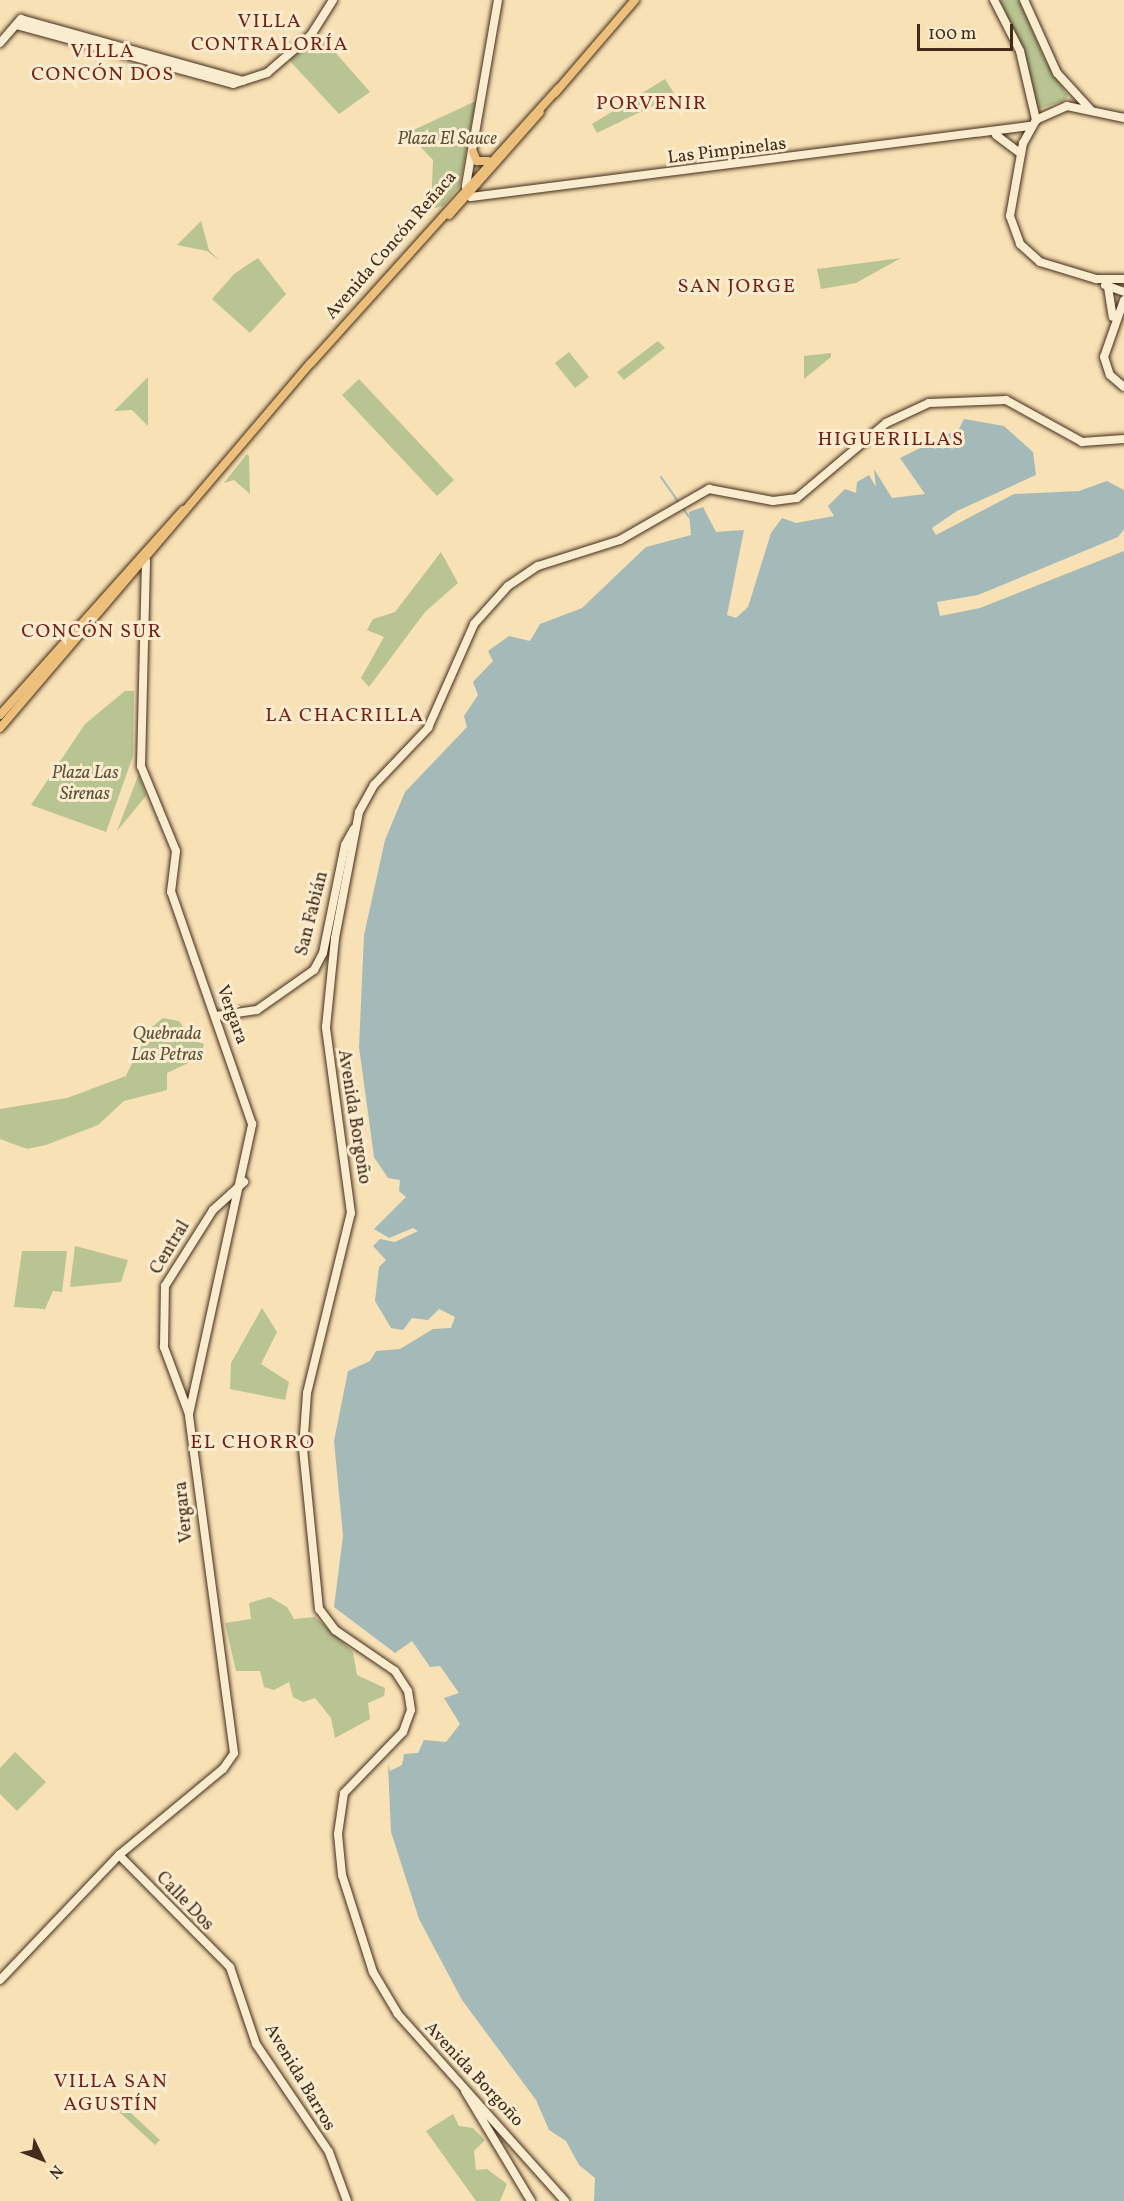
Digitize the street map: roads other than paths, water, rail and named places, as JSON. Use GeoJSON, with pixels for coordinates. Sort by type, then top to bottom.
{"type":"FeatureCollection","features":[{"type":"Feature","properties":{"kind":"main road","name":"Avenida Concón Reñaca"},"geometry":{"type":"LineString","coordinates":[[0,716],[197,498],[635,0]]}},
{"type":"Feature","properties":{"kind":"main road","name":"Avenida Concón Reñaca"},"geometry":{"type":"LineString","coordinates":[[467,190],[488,161],[558,89]]}},
{"type":"Feature","properties":{"kind":"main road"},"geometry":{"type":"LineString","coordinates":[[473,152],[477,161],[488,161]]}},
{"type":"Feature","properties":{"kind":"main road","name":"Avenida Concón Reñaca"},"geometry":{"type":"LineString","coordinates":[[0,728],[146,561],[197,498]]}},
{"type":"Feature","properties":{"kind":"street"},"geometry":{"type":"LineString","coordinates":[[0,43],[18,22],[250,81],[320,24],[333,0]]}},
{"type":"Feature","properties":{"kind":"street"},"geometry":{"type":"LineString","coordinates":[[467,190],[498,0]]}},
{"type":"Feature","properties":{"kind":"street"},"geometry":{"type":"LineString","coordinates":[[994,0],[1020,51],[1033,123],[1021,153],[1010,209],[1017,240],[1040,262],[1096,279],[1108,287],[1124,292]]}},
{"type":"Feature","properties":{"kind":"street"},"geometry":{"type":"LineString","coordinates":[[1024,0],[1057,73],[1092,110]]}},
{"type":"Feature","properties":{"kind":"street","name":"Las Pimpinelas"},"geometry":{"type":"LineString","coordinates":[[467,190],[476,197],[992,134],[1033,123],[1057,108],[1092,110],[1124,118]]}},
{"type":"Feature","properties":{"kind":"street"},"geometry":{"type":"LineString","coordinates":[[992,134],[1011,141],[1021,153]]}},
{"type":"Feature","properties":{"kind":"street"},"geometry":{"type":"LineString","coordinates":[[1096,279],[1124,279]]}},
{"type":"Feature","properties":{"kind":"street"},"geometry":{"type":"LineString","coordinates":[[1108,287],[1113,318],[1105,362],[1124,387]]}},
{"type":"Feature","properties":{"kind":"street"},"geometry":{"type":"LineString","coordinates":[[1113,318],[1124,300]]}},
{"type":"Feature","properties":{"kind":"street","name":"Avenida Borgoño"},"geometry":{"type":"LineString","coordinates":[[565,2201],[465,2091],[385,1996],[350,1910],[338,1834],[343,1796],[355,1777],[403,1732],[411,1704],[387,1664],[326,1620],[312,1569],[304,1418],[351,1213],[326,1027],[355,828],[370,791],[428,729],[462,644],[502,592],[538,566],[620,540],[694,497],[718,489],[773,501],[797,498],[894,418],[944,401],[1006,400],[1082,442],[1124,439]]}},
{"type":"Feature","properties":{"kind":"street","name":"Vergara"},"geometry":{"type":"LineString","coordinates":[[0,1980],[119,1856],[223,1769],[234,1753],[189,1414],[244,1182],[252,1124],[171,892],[176,852],[141,766],[146,561]]}},
{"type":"Feature","properties":{"kind":"street","name":"San Fabián"},"geometry":{"type":"LineString","coordinates":[[216,1016],[257,1010],[314,970],[323,953],[345,845],[355,828]]}},
{"type":"Feature","properties":{"kind":"street","name":"Central"},"geometry":{"type":"LineString","coordinates":[[189,1414],[164,1347],[165,1286],[208,1217],[244,1182]]}},
{"type":"Feature","properties":{"kind":"street","name":"Calle Dos"},"geometry":{"type":"LineString","coordinates":[[119,1856],[230,1967]]}},
{"type":"Feature","properties":{"kind":"street","name":"Avenida Barros"},"geometry":{"type":"LineString","coordinates":[[230,1967],[256,2044],[334,2160],[347,2201]]}},
{"type":"Feature","properties":{"kind":"street"},"geometry":{"type":"LineString","coordinates":[[465,2091],[531,2201]]}},
{"type":"Feature","properties":{"kind":"water"},"geometry":{"type":"Polygon","coordinates":[[[964,419],[1004,426],[1033,452],[1036,475],[957,511],[932,528],[936,535],[1014,494],[1079,491],[1107,481],[1124,490],[1124,529],[1118,537],[978,595],[937,602],[940,616],[980,608],[1124,551],[1124,2201],[594,2201],[595,2178],[579,2165],[566,2141],[549,2130],[536,2100],[462,2000],[419,1919],[391,1832],[388,1764],[390,1771],[402,1765],[404,1754],[418,1753],[424,1740],[446,1742],[460,1724],[444,1698],[459,1693],[440,1666],[430,1667],[412,1641],[395,1653],[334,1607],[343,1536],[334,1441],[348,1371],[370,1361],[376,1351],[400,1349],[433,1329],[451,1328],[455,1317],[439,1309],[428,1320],[412,1318],[403,1330],[391,1328],[375,1301],[379,1267],[386,1260],[373,1246],[380,1239],[395,1242],[418,1231],[413,1228],[389,1238],[374,1229],[406,1197],[399,1191],[400,1180],[388,1178],[374,1157],[359,1047],[364,935],[385,840],[405,792],[467,727],[464,716],[478,695],[473,682],[493,661],[488,651],[509,636],[530,641],[540,624],[582,608],[646,547],[691,535],[689,512],[703,507],[716,532],[744,530],[727,615],[736,618],[748,607],[771,533],[782,518],[796,523],[834,516],[828,506],[845,489],[856,493],[857,482],[869,475],[876,487],[874,469],[892,498],[925,494],[900,458],[959,429],[964,419]]]}},
{"type":"Feature","properties":{"kind":"waterway"},"geometry":{"type":"LineString","coordinates":[[661,477],[689,517]]}},
{"type":"Feature","properties":{"kind":"district","name":"VILLA CONTRALORÍA"},"geometry":{"type":"Point","coordinates":[270,34]}},
{"type":"Feature","properties":{"kind":"district","name":"VILLA CONCÓN DOS"},"geometry":{"type":"Point","coordinates":[103,64]}},
{"type":"Feature","properties":{"kind":"district","name":"PORVENIR"},"geometry":{"type":"Point","coordinates":[652,104]}},
{"type":"Feature","properties":{"kind":"district","name":"SAN JORGE"},"geometry":{"type":"Point","coordinates":[737,287]}},
{"type":"Feature","properties":{"kind":"district","name":"HIGUERILLAS"},"geometry":{"type":"Point","coordinates":[891,440]}},
{"type":"Feature","properties":{"kind":"district","name":"CONCÓN SUR"},"geometry":{"type":"Point","coordinates":[92,632]}},
{"type":"Feature","properties":{"kind":"district","name":"LA CHACRILLA"},"geometry":{"type":"Point","coordinates":[345,716]}},
{"type":"Feature","properties":{"kind":"district","name":"EL CHORRO"},"geometry":{"type":"Point","coordinates":[253,1443]}},
{"type":"Feature","properties":{"kind":"district","name":"VILLA SAN AGUSTÍN"},"geometry":{"type":"Point","coordinates":[111,2094]}},
{"type":"Feature","properties":{"kind":"park label","name":"Plaza El Sauce"},"geometry":{"type":"Point","coordinates":[447,140]}},
{"type":"Feature","properties":{"kind":"park label","name":"Plaza Las Sirenas"},"geometry":{"type":"Point","coordinates":[85,785]}},
{"type":"Feature","properties":{"kind":"park label","name":"Quebrada Las Petras"},"geometry":{"type":"Point","coordinates":[167,1046]}}]}
